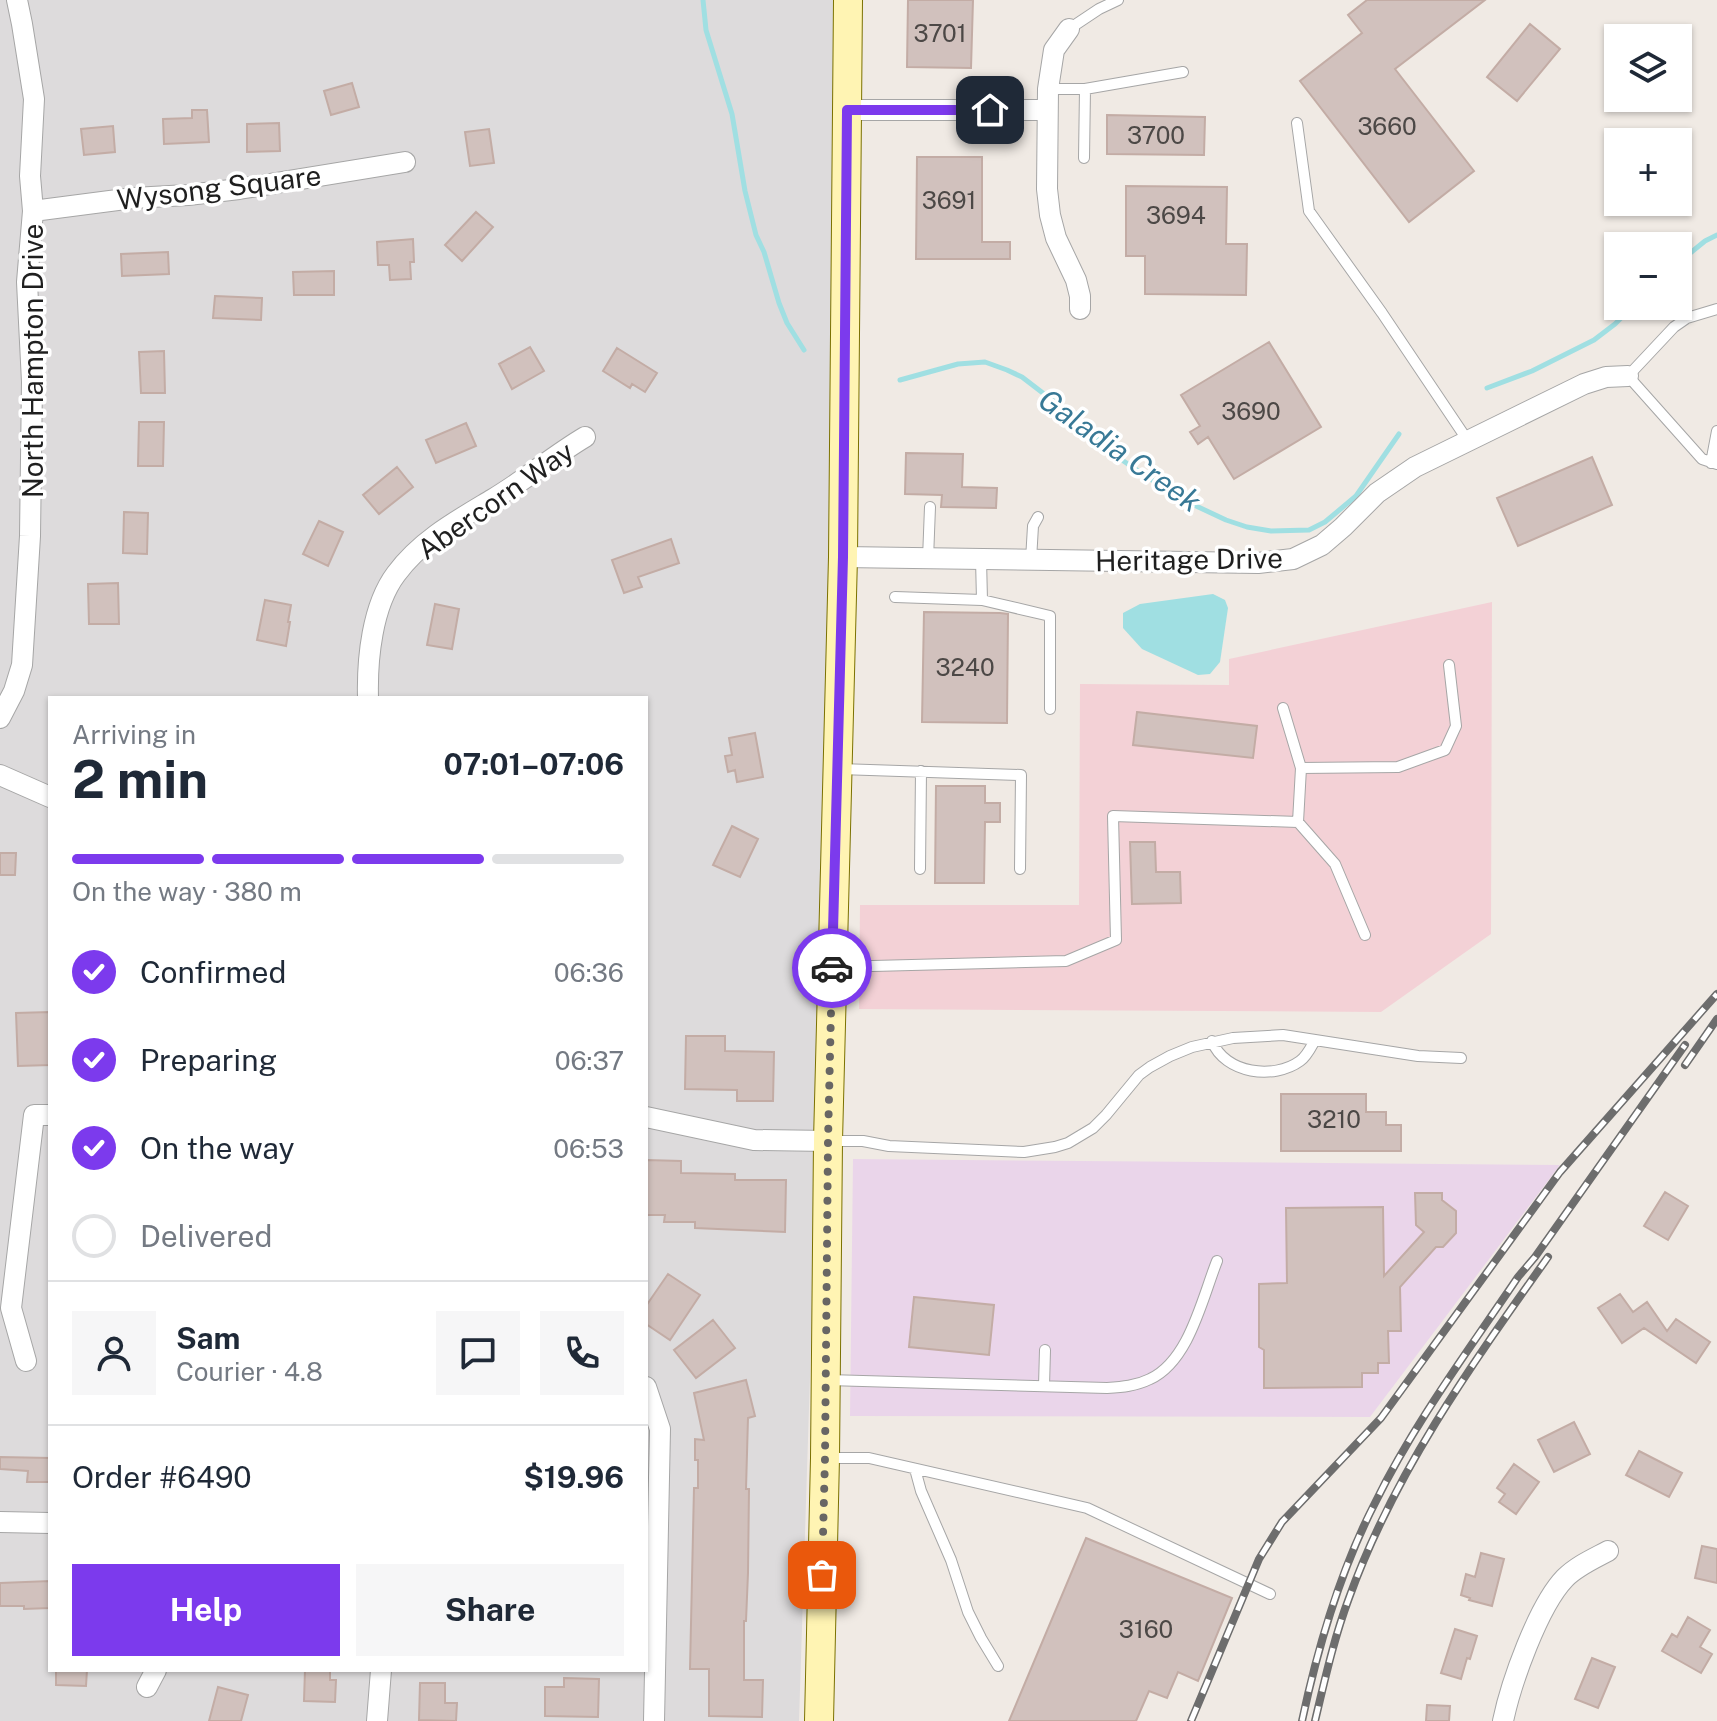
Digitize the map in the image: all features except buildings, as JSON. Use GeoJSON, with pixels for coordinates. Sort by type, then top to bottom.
{"type":"FeatureCollection","features":[{"type":"Feature","properties":{"kind":"street","name":"North Hampton Drive"},"geometry":{"type":"LineString","coordinates":[[0,718],[14,691],[22,665],[30,536],[32,382],[27,282],[33,211],[30,176],[34,99],[17,0]]}},
{"type":"Feature","properties":{"kind":"street"},"geometry":{"type":"LineString","coordinates":[[819,1721],[828,1141],[843,557],[848,0]]}},
{"type":"Feature","properties":{"kind":"street"},"geometry":{"type":"LineString","coordinates":[[1069,29],[1054,50],[1048,89],[1047,189],[1056,238],[1076,280],[1080,309]]}},
{"type":"Feature","properties":{"kind":"street"},"geometry":{"type":"LineString","coordinates":[[847,110],[1047,110]]}},
{"type":"Feature","properties":{"kind":"street","name":"Wysong Square"},"geometry":{"type":"LineString","coordinates":[[33,211],[239,189],[405,162]]}},
{"type":"Feature","properties":{"kind":"street","name":"Heritage Drive"},"geometry":{"type":"LineString","coordinates":[[843,557],[1258,563],[1293,559],[1322,545],[1377,493],[1415,467],[1584,384],[1606,377],[1628,376]]}},
{"type":"Feature","properties":{"kind":"street","name":"Abercorn Way"},"geometry":{"type":"LineString","coordinates":[[368,696],[367,673],[376,620],[396,574],[436,535],[585,437]]}},
{"type":"Feature","properties":{"kind":"street"},"geometry":{"type":"LineString","coordinates":[[0,775],[48,796]]}},
{"type":"Feature","properties":{"kind":"street"},"geometry":{"type":"LineString","coordinates":[[26,1361],[11,1308],[34,1115],[48,1115]]}},
{"type":"Feature","properties":{"kind":"street"},"geometry":{"type":"LineString","coordinates":[[648,1117],[754,1140],[828,1141]]}},
{"type":"Feature","properties":{"kind":"street"},"geometry":{"type":"LineString","coordinates":[[648,1393],[660,1429],[654,1721]]}},
{"type":"Feature","properties":{"kind":"street"},"geometry":{"type":"LineString","coordinates":[[0,1522],[48,1523]]}},
{"type":"Feature","properties":{"kind":"street"},"geometry":{"type":"LineString","coordinates":[[1503,1721],[1525,1651],[1548,1602],[1564,1579],[1578,1567],[1608,1551]]}},
{"type":"Feature","properties":{"kind":"street"},"geometry":{"type":"LineString","coordinates":[[377,1721],[381,1672]]}},
{"type":"Feature","properties":{"kind":"lane"},"geometry":{"type":"LineString","coordinates":[[1069,29],[1096,5],[1118,0]]}},
{"type":"Feature","properties":{"kind":"lane"},"geometry":{"type":"LineString","coordinates":[[1048,89],[1085,89],[1183,72]]}},
{"type":"Feature","properties":{"kind":"lane"},"geometry":{"type":"LineString","coordinates":[[1084,158],[1085,89]]}},
{"type":"Feature","properties":{"kind":"lane"},"geometry":{"type":"LineString","coordinates":[[1297,123],[1309,211],[1468,441]]}},
{"type":"Feature","properties":{"kind":"lane"},"geometry":{"type":"LineString","coordinates":[[1717,309],[1687,318],[1674,327],[1628,376],[1702,459],[1714,463],[1717,431]]}},
{"type":"Feature","properties":{"kind":"lane"},"geometry":{"type":"LineString","coordinates":[[928,559],[930,507]]}},
{"type":"Feature","properties":{"kind":"lane"},"geometry":{"type":"LineString","coordinates":[[1031,560],[1033,526],[1038,517]]}},
{"type":"Feature","properties":{"kind":"lane"},"geometry":{"type":"LineString","coordinates":[[981,559],[982,600]]}},
{"type":"Feature","properties":{"kind":"lane"},"geometry":{"type":"LineString","coordinates":[[895,597],[982,600],[1050,616],[1050,709]]}},
{"type":"Feature","properties":{"kind":"lane"},"geometry":{"type":"LineString","coordinates":[[1301,768],[1398,767],[1445,750],[1456,726],[1449,665]]}},
{"type":"Feature","properties":{"kind":"lane"},"geometry":{"type":"LineString","coordinates":[[1283,708],[1301,768],[1298,822],[1335,864],[1365,935]]}},
{"type":"Feature","properties":{"kind":"lane"},"geometry":{"type":"LineString","coordinates":[[838,769],[1021,775],[1020,869]]}},
{"type":"Feature","properties":{"kind":"lane"},"geometry":{"type":"LineString","coordinates":[[920,869],[921,771]]}},
{"type":"Feature","properties":{"kind":"lane"},"geometry":{"type":"LineString","coordinates":[[832,967],[1066,961],[1116,940],[1113,816],[1298,822]]}},
{"type":"Feature","properties":{"kind":"lane"},"geometry":{"type":"LineString","coordinates":[[828,1141],[1024,1152],[1055,1147],[1093,1128],[1139,1075],[1150,1067],[1170,1056],[1212,1041],[1233,1038],[1283,1035],[1418,1056],[1461,1058]]}},
{"type":"Feature","properties":{"kind":"lane"},"geometry":{"type":"LineString","coordinates":[[1212,1041],[1223,1057],[1243,1069],[1256,1072],[1299,1063],[1315,1040]]}},
{"type":"Feature","properties":{"kind":"lane"},"geometry":{"type":"LineString","coordinates":[[826,1380],[1128,1387],[1153,1379],[1175,1359],[1192,1332],[1217,1261]]}},
{"type":"Feature","properties":{"kind":"lane"},"geometry":{"type":"LineString","coordinates":[[1044,1386],[1045,1350]]}},
{"type":"Feature","properties":{"kind":"lane"},"geometry":{"type":"LineString","coordinates":[[825,1458],[869,1458],[1087,1508],[1270,1594]]}},
{"type":"Feature","properties":{"kind":"lane"},"geometry":{"type":"LineString","coordinates":[[915,1469],[968,1612],[998,1666]]}},
{"type":"Feature","properties":{"kind":"shaded area"},"geometry":{"type":"Polygon","coordinates":[[[0,0],[854,0],[799,1721],[0,1721],[0,0]]]}},
{"type":"Feature","properties":{"kind":"shaded area"},"geometry":{"type":"Polygon","coordinates":[[[1492,602],[1491,934],[1381,1012],[859,1009],[860,905],[1079,905],[1080,684],[1229,685],[1229,659],[1492,602]]]}},
{"type":"Feature","properties":{"kind":"shaded area"},"geometry":{"type":"Polygon","coordinates":[[[853,1159],[1560,1165],[1370,1417],[850,1416],[853,1159]]]}},
{"type":"Feature","properties":{"kind":"water"},"geometry":{"type":"Polygon","coordinates":[[[1213,594],[1225,600],[1228,608],[1220,662],[1210,674],[1198,675],[1142,649],[1123,628],[1123,613],[1140,604],[1213,594]]]}},
{"type":"Feature","properties":{"kind":"waterway","name":"Galadia Creek"},"geometry":{"type":"LineString","coordinates":[[703,0],[706,30],[732,114],[756,235],[787,323],[804,350]]}},
{"type":"Feature","properties":{"kind":"waterway","name":"Galadia Creek"},"geometry":{"type":"LineString","coordinates":[[1692,252],[1717,235]]}},
{"type":"Feature","properties":{"kind":"waterway","name":"Galadia Creek"},"geometry":{"type":"LineString","coordinates":[[1487,388],[1532,371],[1594,340],[1619,320]]}},
{"type":"Feature","properties":{"kind":"waterway","name":"Galadia Creek"},"geometry":{"type":"LineString","coordinates":[[900,380],[958,364],[985,362],[1007,370],[1022,377],[1052,400],[1119,458],[1177,497],[1226,520],[1271,531],[1309,530],[1325,522],[1356,496],[1399,434]]}},
{"type":"Feature","properties":{"kind":"railway"},"geometry":{"type":"LineString","coordinates":[[1191,1721],[1259,1559],[1282,1522],[1381,1418],[1560,1172],[1717,994]]}},
{"type":"Feature","properties":{"kind":"railway"},"geometry":{"type":"LineString","coordinates":[[1685,1065],[1717,1019]]}},
{"type":"Feature","properties":{"kind":"railway"},"geometry":{"type":"LineString","coordinates":[[1302,1721],[1315,1665],[1341,1582],[1362,1529],[1390,1473],[1442,1388],[1518,1277],[1685,1045]]}},
{"type":"Feature","properties":{"kind":"railway"},"geometry":{"type":"LineString","coordinates":[[1315,1721],[1344,1613],[1388,1507],[1437,1421],[1548,1257]]}},
{"type":"Feature","properties":{"kind":"way so far"},"geometry":{"type":"LineString","coordinates":[[822,1575],[832,968]]}},
{"type":"Feature","properties":{"kind":"route"},"geometry":{"type":"LineString","coordinates":[[832,968],[843,557],[847,110],[990,110]]}}]}
